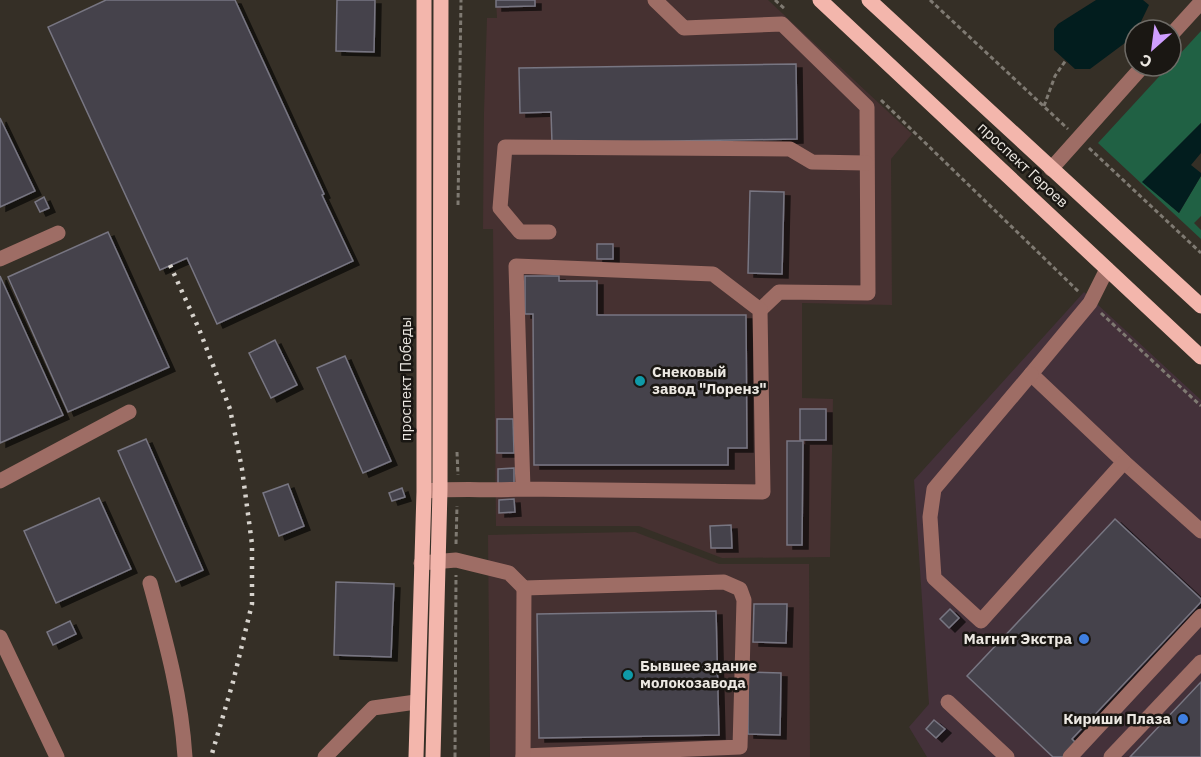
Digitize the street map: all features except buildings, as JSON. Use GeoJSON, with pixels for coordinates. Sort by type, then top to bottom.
{"type":"FeatureCollection","features":[{"type":"Feature","properties":{"kind":"main road","name":"проспект Победы"},"geometry":{"type":"LineString","coordinates":[[416,757],[424,492],[424,0]]}},
{"type":"Feature","properties":{"kind":"main road"},"geometry":{"type":"LineString","coordinates":[[433,757],[440,490],[441,0]]}},
{"type":"Feature","properties":{"kind":"main road","name":"проспект Героев"},"geometry":{"type":"LineString","coordinates":[[820,0],[1201,357]]}},
{"type":"Feature","properties":{"kind":"main road","name":"проспект Героев"},"geometry":{"type":"LineString","coordinates":[[868,0],[1201,306]]}},
{"type":"Feature","properties":{"kind":"lane"},"geometry":{"type":"LineString","coordinates":[[424,492],[523,489],[763,492],[759,310],[779,292],[868,293],[867,106],[782,24],[684,28],[655,0]]}},
{"type":"Feature","properties":{"kind":"lane"},"geometry":{"type":"LineString","coordinates":[[1183,22],[1201,2]]}},
{"type":"Feature","properties":{"kind":"lane"},"geometry":{"type":"LineString","coordinates":[[1052,169],[1132,78]]}},
{"type":"Feature","properties":{"kind":"lane"},"geometry":{"type":"LineString","coordinates":[[549,232],[520,232],[500,208],[505,147],[790,149],[812,162],[866,163]]}},
{"type":"Feature","properties":{"kind":"lane"},"geometry":{"type":"LineString","coordinates":[[0,259],[58,233]]}},
{"type":"Feature","properties":{"kind":"lane"},"geometry":{"type":"LineString","coordinates":[[523,489],[516,266],[713,273],[759,310]]}},
{"type":"Feature","properties":{"kind":"lane"},"geometry":{"type":"LineString","coordinates":[[1107,269],[1090,303],[934,489],[930,517],[934,578],[981,621],[1124,462]]}},
{"type":"Feature","properties":{"kind":"lane"},"geometry":{"type":"LineString","coordinates":[[1031,374],[1201,531]]}},
{"type":"Feature","properties":{"kind":"lane"},"geometry":{"type":"LineString","coordinates":[[0,481],[129,412]]}},
{"type":"Feature","properties":{"kind":"lane"},"geometry":{"type":"LineString","coordinates":[[421,563],[456,560],[509,573],[524,588],[523,756],[608,755],[740,747],[744,600],[740,590],[724,582],[524,588]]}},
{"type":"Feature","properties":{"kind":"lane"},"geometry":{"type":"LineString","coordinates":[[150,583],[173,668],[182,717],[185,757]]}},
{"type":"Feature","properties":{"kind":"lane"},"geometry":{"type":"LineString","coordinates":[[1070,757],[1201,616]]}},
{"type":"Feature","properties":{"kind":"lane"},"geometry":{"type":"LineString","coordinates":[[0,637],[57,757]]}},
{"type":"Feature","properties":{"kind":"lane"},"geometry":{"type":"LineString","coordinates":[[1111,757],[1201,662]]}},
{"type":"Feature","properties":{"kind":"lane"},"geometry":{"type":"LineString","coordinates":[[325,757],[373,708],[416,702]]}},
{"type":"Feature","properties":{"kind":"lane"},"geometry":{"type":"LineString","coordinates":[[948,702],[1007,757]]}},
{"type":"Feature","properties":{"kind":"path"},"geometry":{"type":"LineString","coordinates":[[775,0],[792,16]]}},
{"type":"Feature","properties":{"kind":"path"},"geometry":{"type":"LineString","coordinates":[[1044,106],[1055,76],[1066,60]]}},
{"type":"Feature","properties":{"kind":"path"},"geometry":{"type":"LineString","coordinates":[[878,97],[1090,303],[1201,406]]}},
{"type":"Feature","properties":{"kind":"shaded area"},"geometry":{"type":"Polygon","coordinates":[[[496,0],[768,0],[912,134],[891,159],[892,305],[802,303],[802,398],[833,399],[830,557],[722,558],[639,526],[496,526],[493,229],[483,229],[487,18],[497,18],[496,0]]]}},
{"type":"Feature","properties":{"kind":"shaded area"},"geometry":{"type":"Polygon","coordinates":[[[1084,292],[1201,400],[1201,757],[927,757],[909,727],[929,704],[914,480],[1084,292]]]}},
{"type":"Feature","properties":{"kind":"shaded area"},"geometry":{"type":"Polygon","coordinates":[[[635,532],[719,564],[809,564],[810,757],[490,757],[488,535],[635,532]]]}},
{"type":"Feature","properties":{"kind":"green space"},"geometry":{"type":"Polygon","coordinates":[[[1201,31],[1201,123],[1143,182],[1179,213],[1201,176],[1201,216],[1194,223],[1201,230],[1201,239],[1098,143],[1158,78],[1183,78],[1183,51],[1201,31]]]}},
{"type":"Feature","properties":{"kind":"water"},"geometry":{"type":"Polygon","coordinates":[[[1096,0],[1143,0],[1149,5],[1143,18],[1123,18],[1123,44],[1090,69],[1075,69],[1054,50],[1054,29],[1058,24],[1096,0]]]}},
{"type":"Feature","properties":{"kind":"water"},"geometry":{"type":"Polygon","coordinates":[[[1201,123],[1201,153],[1191,165],[1201,173],[1201,176],[1179,213],[1142,182],[1201,123]]]}},
{"type":"Feature","properties":{"kind":"railway"},"geometry":{"type":"LineString","coordinates":[[170,265],[199,329],[230,409],[242,469],[252,544],[252,604],[233,682],[211,757]]}},
{"type":"Feature","properties":{"kind":"place","name":"Снековый завод \"Лоренз\""},"geometry":{"type":"Point","coordinates":[640,381]}},
{"type":"Feature","properties":{"kind":"place","name":"Магнит Экстра"},"geometry":{"type":"Point","coordinates":[1084,639]}},
{"type":"Feature","properties":{"kind":"place","name":"Бывшее здание молокозавода"},"geometry":{"type":"Point","coordinates":[628,675]}},
{"type":"Feature","properties":{"kind":"place","name":"Кириши Плаза"},"geometry":{"type":"Point","coordinates":[1183,719]}}]}
